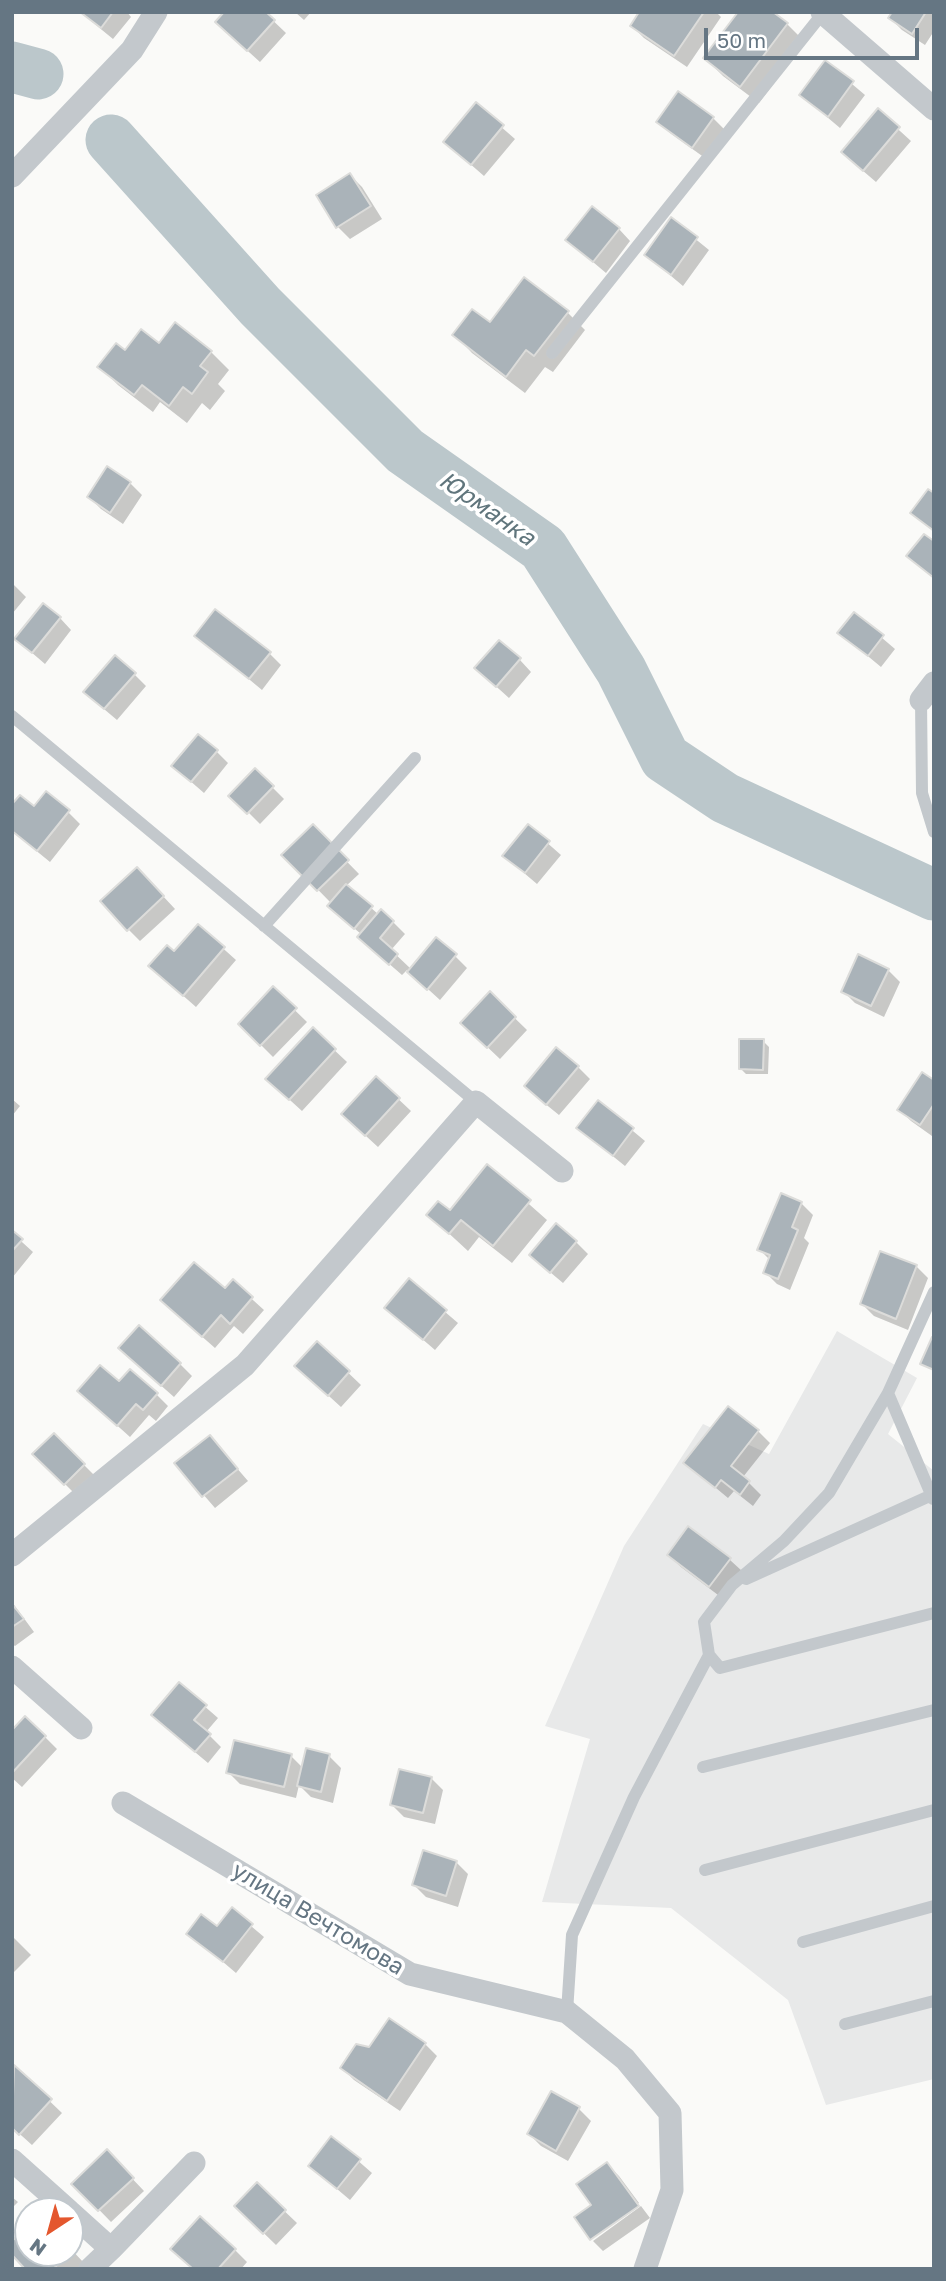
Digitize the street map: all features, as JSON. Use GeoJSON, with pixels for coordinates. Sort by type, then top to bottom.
{"type":"FeatureCollection","features":[{"type":"Feature","properties":{"kind":"street"},"geometry":{"type":"LineString","coordinates":[[12,176],[132,50],[156,12]]}},
{"type":"Feature","properties":{"kind":"street"},"geometry":{"type":"LineString","coordinates":[[822,13],[934,109]]}},
{"type":"Feature","properties":{"kind":"street"},"geometry":{"type":"LineString","coordinates":[[12,1555],[245,1365],[477,1102],[562,1171]]}},
{"type":"Feature","properties":{"kind":"street"},"geometry":{"type":"LineString","coordinates":[[12,1667],[81,1728]]}},
{"type":"Feature","properties":{"kind":"street","name":"улица Вечтомова"},"geometry":{"type":"LineString","coordinates":[[123,1803],[410,1974],[567,2012]]}},
{"type":"Feature","properties":{"kind":"street"},"geometry":{"type":"LineString","coordinates":[[567,2012],[625,2059],[670,2113],[671,2190],[645,2269]]}},
{"type":"Feature","properties":{"kind":"street"},"geometry":{"type":"LineString","coordinates":[[12,2160],[53,2197]]}},
{"type":"Feature","properties":{"kind":"street"},"geometry":{"type":"LineString","coordinates":[[90,2269],[194,2164]]}},
{"type":"Feature","properties":{"kind":"street"},"geometry":{"type":"LineString","coordinates":[[84,2225],[111,2249]]}},
{"type":"Feature","properties":{"kind":"lane"},"geometry":{"type":"LineString","coordinates":[[552,353],[822,13]]}},
{"type":"Feature","properties":{"kind":"lane"},"geometry":{"type":"LineString","coordinates":[[927,692],[922,793],[934,832]]}},
{"type":"Feature","properties":{"kind":"lane"},"geometry":{"type":"LineString","coordinates":[[12,716],[477,1102]]}},
{"type":"Feature","properties":{"kind":"lane"},"geometry":{"type":"LineString","coordinates":[[264,926],[415,758]]}},
{"type":"Feature","properties":{"kind":"lane"},"geometry":{"type":"LineString","coordinates":[[934,1292],[888,1393],[829,1493],[784,1541],[732,1586],[705,1622],[709,1655],[720,1668],[934,1613]]}},
{"type":"Feature","properties":{"kind":"lane"},"geometry":{"type":"LineString","coordinates":[[732,1586],[933,1497],[888,1393]]}},
{"type":"Feature","properties":{"kind":"lane"},"geometry":{"type":"LineString","coordinates":[[567,2012],[572,1935],[634,1797],[709,1655]]}},
{"type":"Feature","properties":{"kind":"lane"},"geometry":{"type":"LineString","coordinates":[[703,1767],[934,1710]]}},
{"type":"Feature","properties":{"kind":"lane"},"geometry":{"type":"LineString","coordinates":[[705,1870],[934,1810]]}},
{"type":"Feature","properties":{"kind":"lane"},"geometry":{"type":"LineString","coordinates":[[803,1942],[934,1906]]}},
{"type":"Feature","properties":{"kind":"lane"},"geometry":{"type":"LineString","coordinates":[[845,2024],[934,2001]]}},
{"type":"Feature","properties":{"kind":"shaded area"},"geometry":{"type":"Polygon","coordinates":[[[837,1331],[917,1378],[888,1434],[934,1471],[934,2079],[826,2105],[788,2000],[671,1908],[542,1902],[590,1739],[545,1726],[624,1546],[703,1424],[769,1454],[837,1331]]]}},
{"type":"Feature","properties":{"kind":"building"},"geometry":{"type":"Polygon","coordinates":[[[80,12],[113,12],[101,28],[80,12]]]}},
{"type":"Feature","properties":{"kind":"building"},"geometry":{"type":"Polygon","coordinates":[[[224,12],[266,12],[275,20],[247,51],[215,22],[224,12]]]}},
{"type":"Feature","properties":{"kind":"building"},"geometry":{"type":"Polygon","coordinates":[[[639,12],[704,12],[674,56],[630,26],[639,12]]]}},
{"type":"Feature","properties":{"kind":"building"},"geometry":{"type":"Polygon","coordinates":[[[738,12],[773,12],[788,23],[740,87],[703,58],[738,12]]]}},
{"type":"Feature","properties":{"kind":"building"},"geometry":{"type":"Polygon","coordinates":[[[892,12],[926,12],[912,34],[888,18],[892,12]]]}},
{"type":"Feature","properties":{"kind":"building"},"geometry":{"type":"Polygon","coordinates":[[[825,60],[854,81],[828,117],[799,95],[825,60]]]}},
{"type":"Feature","properties":{"kind":"building"},"geometry":{"type":"Polygon","coordinates":[[[678,91],[714,117],[692,148],[656,122],[678,91]]]}},
{"type":"Feature","properties":{"kind":"building"},"geometry":{"type":"Polygon","coordinates":[[[476,102],[504,125],[471,165],[443,142],[476,102]]]}},
{"type":"Feature","properties":{"kind":"building"},"geometry":{"type":"Polygon","coordinates":[[[878,108],[900,127],[863,171],[841,152],[878,108]]]}},
{"type":"Feature","properties":{"kind":"building"},"geometry":{"type":"Polygon","coordinates":[[[350,173],[371,206],[336,228],[316,195],[350,173]]]}},
{"type":"Feature","properties":{"kind":"building"},"geometry":{"type":"Polygon","coordinates":[[[592,206],[620,228],[593,262],[565,240],[592,206]]]}},
{"type":"Feature","properties":{"kind":"building"},"geometry":{"type":"Polygon","coordinates":[[[671,217],[698,237],[671,275],[644,255],[671,217]]]}},
{"type":"Feature","properties":{"kind":"building"},"geometry":{"type":"Polygon","coordinates":[[[524,277],[569,311],[534,356],[526,350],[506,377],[452,335],[472,309],[490,322],[524,277]]]}},
{"type":"Feature","properties":{"kind":"building"},"geometry":{"type":"Polygon","coordinates":[[[175,322],[212,351],[200,366],[208,372],[192,394],[183,387],[169,406],[142,385],[134,395],[97,367],[116,343],[125,350],[141,329],[159,343],[175,322]]]}},
{"type":"Feature","properties":{"kind":"building"},"geometry":{"type":"Polygon","coordinates":[[[107,466],[131,482],[110,513],[87,497],[107,466]]]}},
{"type":"Feature","properties":{"kind":"building"},"geometry":{"type":"Polygon","coordinates":[[[928,489],[934,493],[934,531],[910,513],[928,489]]]}},
{"type":"Feature","properties":{"kind":"building"},"geometry":{"type":"Polygon","coordinates":[[[924,534],[934,541],[934,578],[906,556],[924,534]]]}},
{"type":"Feature","properties":{"kind":"building"},"geometry":{"type":"Polygon","coordinates":[[[43,603],[61,617],[32,653],[14,639],[43,603]]]}},
{"type":"Feature","properties":{"kind":"building"},"geometry":{"type":"Polygon","coordinates":[[[215,609],[271,652],[249,679],[194,636],[215,609]]]}},
{"type":"Feature","properties":{"kind":"building"},"geometry":{"type":"Polygon","coordinates":[[[854,612],[884,635],[868,656],[837,633],[854,612]]]}},
{"type":"Feature","properties":{"kind":"building"},"geometry":{"type":"Polygon","coordinates":[[[499,640],[521,658],[496,687],[474,668],[499,640]]]}},
{"type":"Feature","properties":{"kind":"building"},"geometry":{"type":"Polygon","coordinates":[[[115,655],[136,673],[104,709],[83,692],[115,655]]]}},
{"type":"Feature","properties":{"kind":"building"},"geometry":{"type":"Polygon","coordinates":[[[198,734],[218,750],[191,782],[171,766],[198,734]]]}},
{"type":"Feature","properties":{"kind":"building"},"geometry":{"type":"Polygon","coordinates":[[[255,768],[274,786],[247,814],[228,796],[255,768]]]}},
{"type":"Feature","properties":{"kind":"building"},"geometry":{"type":"Polygon","coordinates":[[[46,791],[70,810],[37,851],[12,831],[12,804],[20,795],[34,806],[46,791]]]}},
{"type":"Feature","properties":{"kind":"building"},"geometry":{"type":"Polygon","coordinates":[[[313,824],[349,860],[317,891],[281,855],[313,824]]]}},
{"type":"Feature","properties":{"kind":"building"},"geometry":{"type":"Polygon","coordinates":[[[528,824],[550,841],[525,873],[502,856],[528,824]]]}},
{"type":"Feature","properties":{"kind":"building"},"geometry":{"type":"Polygon","coordinates":[[[137,867],[164,896],[127,931],[100,901],[137,867]]]}},
{"type":"Feature","properties":{"kind":"building"},"geometry":{"type":"Polygon","coordinates":[[[346,884],[373,906],[354,929],[327,906],[346,884]]]}},
{"type":"Feature","properties":{"kind":"building"},"geometry":{"type":"Polygon","coordinates":[[[381,909],[394,921],[380,938],[398,954],[389,965],[357,937],[381,909]]]}},
{"type":"Feature","properties":{"kind":"building"},"geometry":{"type":"Polygon","coordinates":[[[198,924],[225,947],[183,996],[148,966],[167,945],[174,951],[198,924]]]}},
{"type":"Feature","properties":{"kind":"building"},"geometry":{"type":"Polygon","coordinates":[[[436,937],[457,954],[427,990],[407,972],[436,937]]]}},
{"type":"Feature","properties":{"kind":"building"},"geometry":{"type":"Polygon","coordinates":[[[858,954],[889,969],[871,1006],[841,992],[858,954]]]}},
{"type":"Feature","properties":{"kind":"building"},"geometry":{"type":"Polygon","coordinates":[[[273,986],[297,1008],[260,1046],[238,1024],[273,986]]]}},
{"type":"Feature","properties":{"kind":"building"},"geometry":{"type":"Polygon","coordinates":[[[490,991],[516,1017],[487,1048],[460,1023],[490,991]]]}},
{"type":"Feature","properties":{"kind":"building"},"geometry":{"type":"Polygon","coordinates":[[[313,1027],[336,1049],[289,1100],[265,1079],[313,1027]]]}},
{"type":"Feature","properties":{"kind":"building"},"geometry":{"type":"Polygon","coordinates":[[[739,1039],[764,1039],[763,1070],[739,1069],[739,1039]]]}},
{"type":"Feature","properties":{"kind":"building"},"geometry":{"type":"Polygon","coordinates":[[[556,1047],[579,1066],[546,1105],[524,1086],[556,1047]]]}},
{"type":"Feature","properties":{"kind":"building"},"geometry":{"type":"Polygon","coordinates":[[[922,1072],[934,1080],[934,1104],[920,1125],[897,1110],[922,1072]]]}},
{"type":"Feature","properties":{"kind":"building"},"geometry":{"type":"Polygon","coordinates":[[[376,1076],[400,1098],[365,1136],[341,1114],[376,1076]]]}},
{"type":"Feature","properties":{"kind":"building"},"geometry":{"type":"Polygon","coordinates":[[[598,1100],[634,1128],[613,1156],[576,1128],[598,1100]]]}},
{"type":"Feature","properties":{"kind":"building"},"geometry":{"type":"Polygon","coordinates":[[[487,1164],[531,1200],[493,1246],[461,1220],[449,1234],[426,1215],[438,1201],[450,1210],[487,1164]]]}},
{"type":"Feature","properties":{"kind":"building"},"geometry":{"type":"Polygon","coordinates":[[[781,1193],[802,1202],[792,1227],[798,1230],[778,1279],[763,1273],[770,1255],[757,1250],[781,1193]]]}},
{"type":"Feature","properties":{"kind":"building"},"geometry":{"type":"Polygon","coordinates":[[[556,1223],[577,1241],[550,1273],[529,1255],[556,1223]]]}},
{"type":"Feature","properties":{"kind":"building"},"geometry":{"type":"Polygon","coordinates":[[[12,1230],[23,1239],[12,1251],[12,1230]]]}},
{"type":"Feature","properties":{"kind":"building"},"geometry":{"type":"Polygon","coordinates":[[[880,1251],[917,1265],[896,1319],[860,1304],[880,1251]]]}},
{"type":"Feature","properties":{"kind":"building"},"geometry":{"type":"Polygon","coordinates":[[[194,1262],[225,1288],[233,1279],[253,1297],[230,1324],[221,1315],[202,1337],[160,1300],[194,1262]]]}},
{"type":"Feature","properties":{"kind":"building"},"geometry":{"type":"Polygon","coordinates":[[[409,1278],[447,1310],[423,1340],[384,1308],[409,1278]]]}},
{"type":"Feature","properties":{"kind":"building"},"geometry":{"type":"Polygon","coordinates":[[[139,1325],[181,1363],[161,1386],[118,1348],[139,1325]]]}},
{"type":"Feature","properties":{"kind":"building"},"geometry":{"type":"Polygon","coordinates":[[[932,1337],[934,1338],[934,1370],[920,1364],[932,1337]]]}},
{"type":"Feature","properties":{"kind":"building"},"geometry":{"type":"Polygon","coordinates":[[[317,1341],[350,1371],[328,1396],[294,1366],[317,1341]]]}},
{"type":"Feature","properties":{"kind":"building"},"geometry":{"type":"Polygon","coordinates":[[[100,1365],[119,1381],[130,1369],[158,1393],[143,1410],[136,1404],[117,1426],[77,1391],[100,1365]]]}},
{"type":"Feature","properties":{"kind":"building"},"geometry":{"type":"Polygon","coordinates":[[[728,1406],[759,1430],[731,1466],[750,1481],[740,1495],[721,1480],[715,1488],[683,1463],[728,1406]]]}},
{"type":"Feature","properties":{"kind":"building"},"geometry":{"type":"Polygon","coordinates":[[[54,1433],[85,1464],[64,1485],[32,1454],[54,1433]]]}},
{"type":"Feature","properties":{"kind":"building"},"geometry":{"type":"Polygon","coordinates":[[[210,1435],[238,1469],[202,1497],[174,1463],[210,1435]]]}},
{"type":"Feature","properties":{"kind":"building"},"geometry":{"type":"Polygon","coordinates":[[[688,1526],[731,1558],[709,1587],[667,1555],[688,1526]]]}},
{"type":"Feature","properties":{"kind":"building"},"geometry":{"type":"Polygon","coordinates":[[[12,1604],[24,1619],[12,1627],[12,1604]]]}},
{"type":"Feature","properties":{"kind":"building"},"geometry":{"type":"Polygon","coordinates":[[[179,1682],[207,1705],[194,1720],[211,1734],[195,1752],[151,1715],[179,1682]]]}},
{"type":"Feature","properties":{"kind":"building"},"geometry":{"type":"Polygon","coordinates":[[[25,1716],[46,1736],[12,1773],[12,1730],[25,1716]]]}},
{"type":"Feature","properties":{"kind":"building"},"geometry":{"type":"Polygon","coordinates":[[[234,1740],[292,1754],[284,1787],[226,1773],[234,1740]]]}},
{"type":"Feature","properties":{"kind":"building"},"geometry":{"type":"Polygon","coordinates":[[[306,1748],[330,1754],[321,1792],[297,1786],[306,1748]]]}},
{"type":"Feature","properties":{"kind":"building"},"geometry":{"type":"Polygon","coordinates":[[[399,1769],[432,1777],[423,1813],[390,1805],[399,1769]]]}},
{"type":"Feature","properties":{"kind":"building"},"geometry":{"type":"Polygon","coordinates":[[[423,1850],[457,1861],[446,1896],[412,1885],[423,1850]]]}},
{"type":"Feature","properties":{"kind":"building"},"geometry":{"type":"Polygon","coordinates":[[[232,1907],[253,1924],[223,1962],[186,1934],[201,1914],[217,1926],[232,1907]]]}},
{"type":"Feature","properties":{"kind":"building"},"geometry":{"type":"Polygon","coordinates":[[[389,2018],[426,2043],[387,2101],[340,2068],[356,2044],[369,2047],[389,2018]]]}},
{"type":"Feature","properties":{"kind":"building"},"geometry":{"type":"Polygon","coordinates":[[[14,2065],[52,2099],[19,2135],[12,2128],[14,2065]]]}},
{"type":"Feature","properties":{"kind":"building"},"geometry":{"type":"Polygon","coordinates":[[[551,2091],[580,2107],[556,2151],[527,2134],[551,2091]]]}},
{"type":"Feature","properties":{"kind":"building"},"geometry":{"type":"Polygon","coordinates":[[[331,2136],[361,2159],[337,2189],[308,2166],[331,2136]]]}},
{"type":"Feature","properties":{"kind":"building"},"geometry":{"type":"Polygon","coordinates":[[[107,2149],[134,2178],[98,2211],[71,2184],[107,2149]]]}},
{"type":"Feature","properties":{"kind":"building"},"geometry":{"type":"Polygon","coordinates":[[[607,2162],[639,2206],[590,2240],[574,2217],[591,2205],[576,2184],[607,2162]]]}},
{"type":"Feature","properties":{"kind":"building"},"geometry":{"type":"Polygon","coordinates":[[[257,2182],[286,2210],[263,2234],[234,2206],[257,2182]]]}},
{"type":"Feature","properties":{"kind":"building"},"geometry":{"type":"Polygon","coordinates":[[[200,2216],[236,2249],[218,2269],[193,2269],[170,2249],[200,2216]]]}},
{"type":"Feature","properties":{"kind":"building"},"geometry":{"type":"Polygon","coordinates":[[[14,2239],[14,2257],[12,2255],[14,2239]]]}},
{"type":"Feature","properties":{"kind":"building"},"geometry":{"type":"Polygon","coordinates":[[[23,2267],[55,2267],[53,2269],[23,2267]]]}},
{"type":"Feature","properties":{"kind":"waterway","name":"Юрманка"},"geometry":{"type":"LineString","coordinates":[[12,67],[38,74]]}},
{"type":"Feature","properties":{"kind":"waterway","name":"Юрманка"},"geometry":{"type":"LineString","coordinates":[[111,140],[260,306],[405,451],[543,548],[621,670],[665,758],[725,798],[934,895]]}}]}
